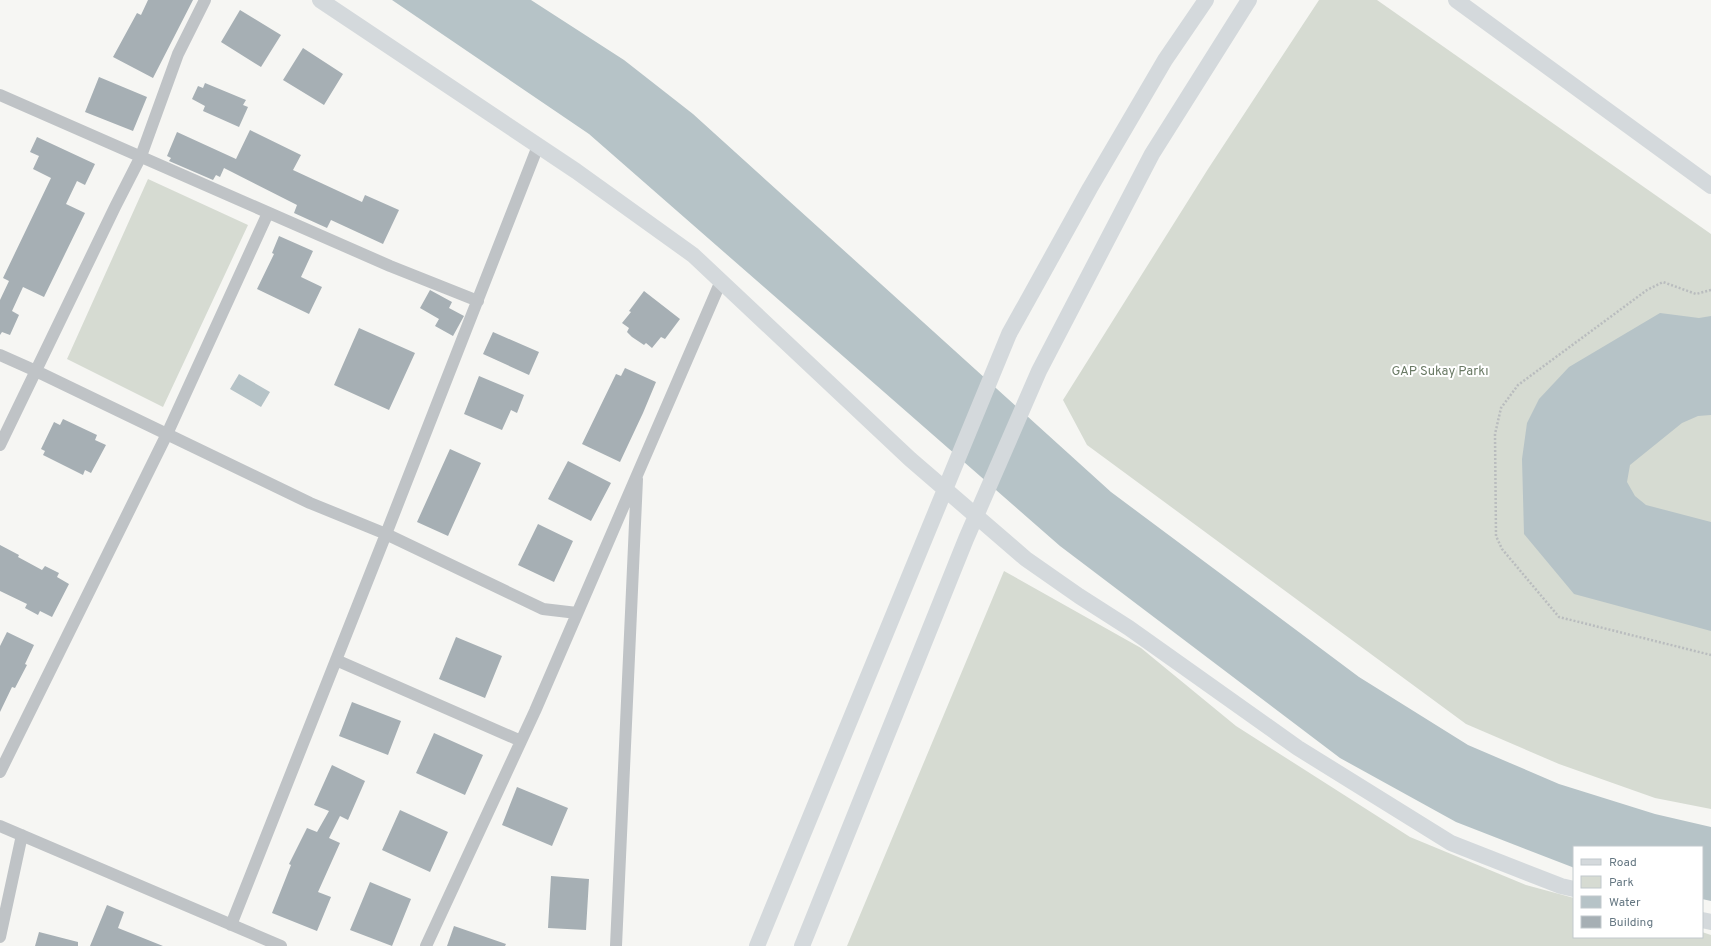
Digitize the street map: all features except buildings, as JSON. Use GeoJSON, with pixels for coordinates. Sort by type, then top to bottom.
{"type":"FeatureCollection","features":[{"type":"Feature","properties":{"kind":"main road"},"geometry":{"type":"LineString","coordinates":[[320,0],[538,146],[693,255],[910,459],[1026,559],[1079,596],[1129,628],[1298,748],[1451,843],[1561,886],[1573,889]]}},
{"type":"Feature","properties":{"kind":"main road"},"geometry":{"type":"LineString","coordinates":[[757,946],[936,515],[1009,334],[1090,188],[1165,60],[1206,0]]}},
{"type":"Feature","properties":{"kind":"main road"},"geometry":{"type":"LineString","coordinates":[[802,946],[966,539],[1039,371],[1152,154],[1249,0]]}},
{"type":"Feature","properties":{"kind":"main road"},"geometry":{"type":"LineString","coordinates":[[1456,0],[1711,186]]}},
{"type":"Feature","properties":{"kind":"street"},"geometry":{"type":"LineString","coordinates":[[0,445],[141,156],[178,54],[205,0]]}},
{"type":"Feature","properties":{"kind":"street"},"geometry":{"type":"LineString","coordinates":[[0,96],[141,156],[390,266],[478,301]]}},
{"type":"Feature","properties":{"kind":"street"},"geometry":{"type":"LineString","coordinates":[[231,925],[538,146]]}},
{"type":"Feature","properties":{"kind":"street"},"geometry":{"type":"LineString","coordinates":[[0,772],[167,434],[268,213]]}},
{"type":"Feature","properties":{"kind":"street"},"geometry":{"type":"LineString","coordinates":[[426,946],[521,741],[721,281]]}},
{"type":"Feature","properties":{"kind":"street"},"geometry":{"type":"LineString","coordinates":[[0,355],[310,503],[386,534],[543,609],[577,613]]}},
{"type":"Feature","properties":{"kind":"street"},"geometry":{"type":"LineString","coordinates":[[616,946],[638,472]]}},
{"type":"Feature","properties":{"kind":"street"},"geometry":{"type":"LineString","coordinates":[[336,660],[521,741]]}},
{"type":"Feature","properties":{"kind":"street"},"geometry":{"type":"LineString","coordinates":[[0,826],[281,946]]}},
{"type":"Feature","properties":{"kind":"street"},"geometry":{"type":"LineString","coordinates":[[0,937],[22,835]]}},
{"type":"Feature","properties":{"kind":"path"},"geometry":{"type":"LineString","coordinates":[[1711,290],[1696,294],[1662,282],[1647,290],[1518,385],[1502,408],[1495,434],[1496,536],[1502,549],[1559,617],[1711,655]]}},
{"type":"Feature","properties":{"kind":"green space","name":"GAP Sukay Parkı"},"geometry":{"type":"Polygon","coordinates":[[[1319,0],[1377,0],[1711,234],[1711,809],[1655,798],[1559,764],[1466,724],[1087,445],[1063,400],[1208,169],[1319,0]]]}},
{"type":"Feature","properties":{"kind":"green space"},"geometry":{"type":"Polygon","coordinates":[[[148,179],[248,225],[163,407],[67,359],[148,179]]]}},
{"type":"Feature","properties":{"kind":"green space"},"geometry":{"type":"Polygon","coordinates":[[[1004,571],[1141,648],[1236,726],[1410,837],[1526,885],[1573,898],[1573,938],[1703,938],[1703,932],[1711,935],[1711,946],[847,946],[1004,571]]]}},
{"type":"Feature","properties":{"kind":"water"},"geometry":{"type":"Polygon","coordinates":[[[392,0],[531,0],[624,60],[693,114],[1111,492],[1359,677],[1468,745],[1559,784],[1655,814],[1711,827],[1711,901],[1703,899],[1703,846],[1573,846],[1573,868],[1456,822],[1340,758],[1060,546],[589,134],[392,0]]]}},
{"type":"Feature","properties":{"kind":"water"},"geometry":{"type":"Polygon","coordinates":[[[1660,313],[1699,318],[1711,316],[1711,415],[1698,416],[1682,423],[1630,465],[1627,482],[1635,496],[1646,505],[1711,522],[1711,631],[1574,594],[1524,534],[1522,459],[1527,423],[1539,399],[1569,367],[1660,313]]]}},
{"type":"Feature","properties":{"kind":"water"},"geometry":{"type":"Polygon","coordinates":[[[239,374],[270,392],[261,407],[230,389],[239,374]]]}}]}
